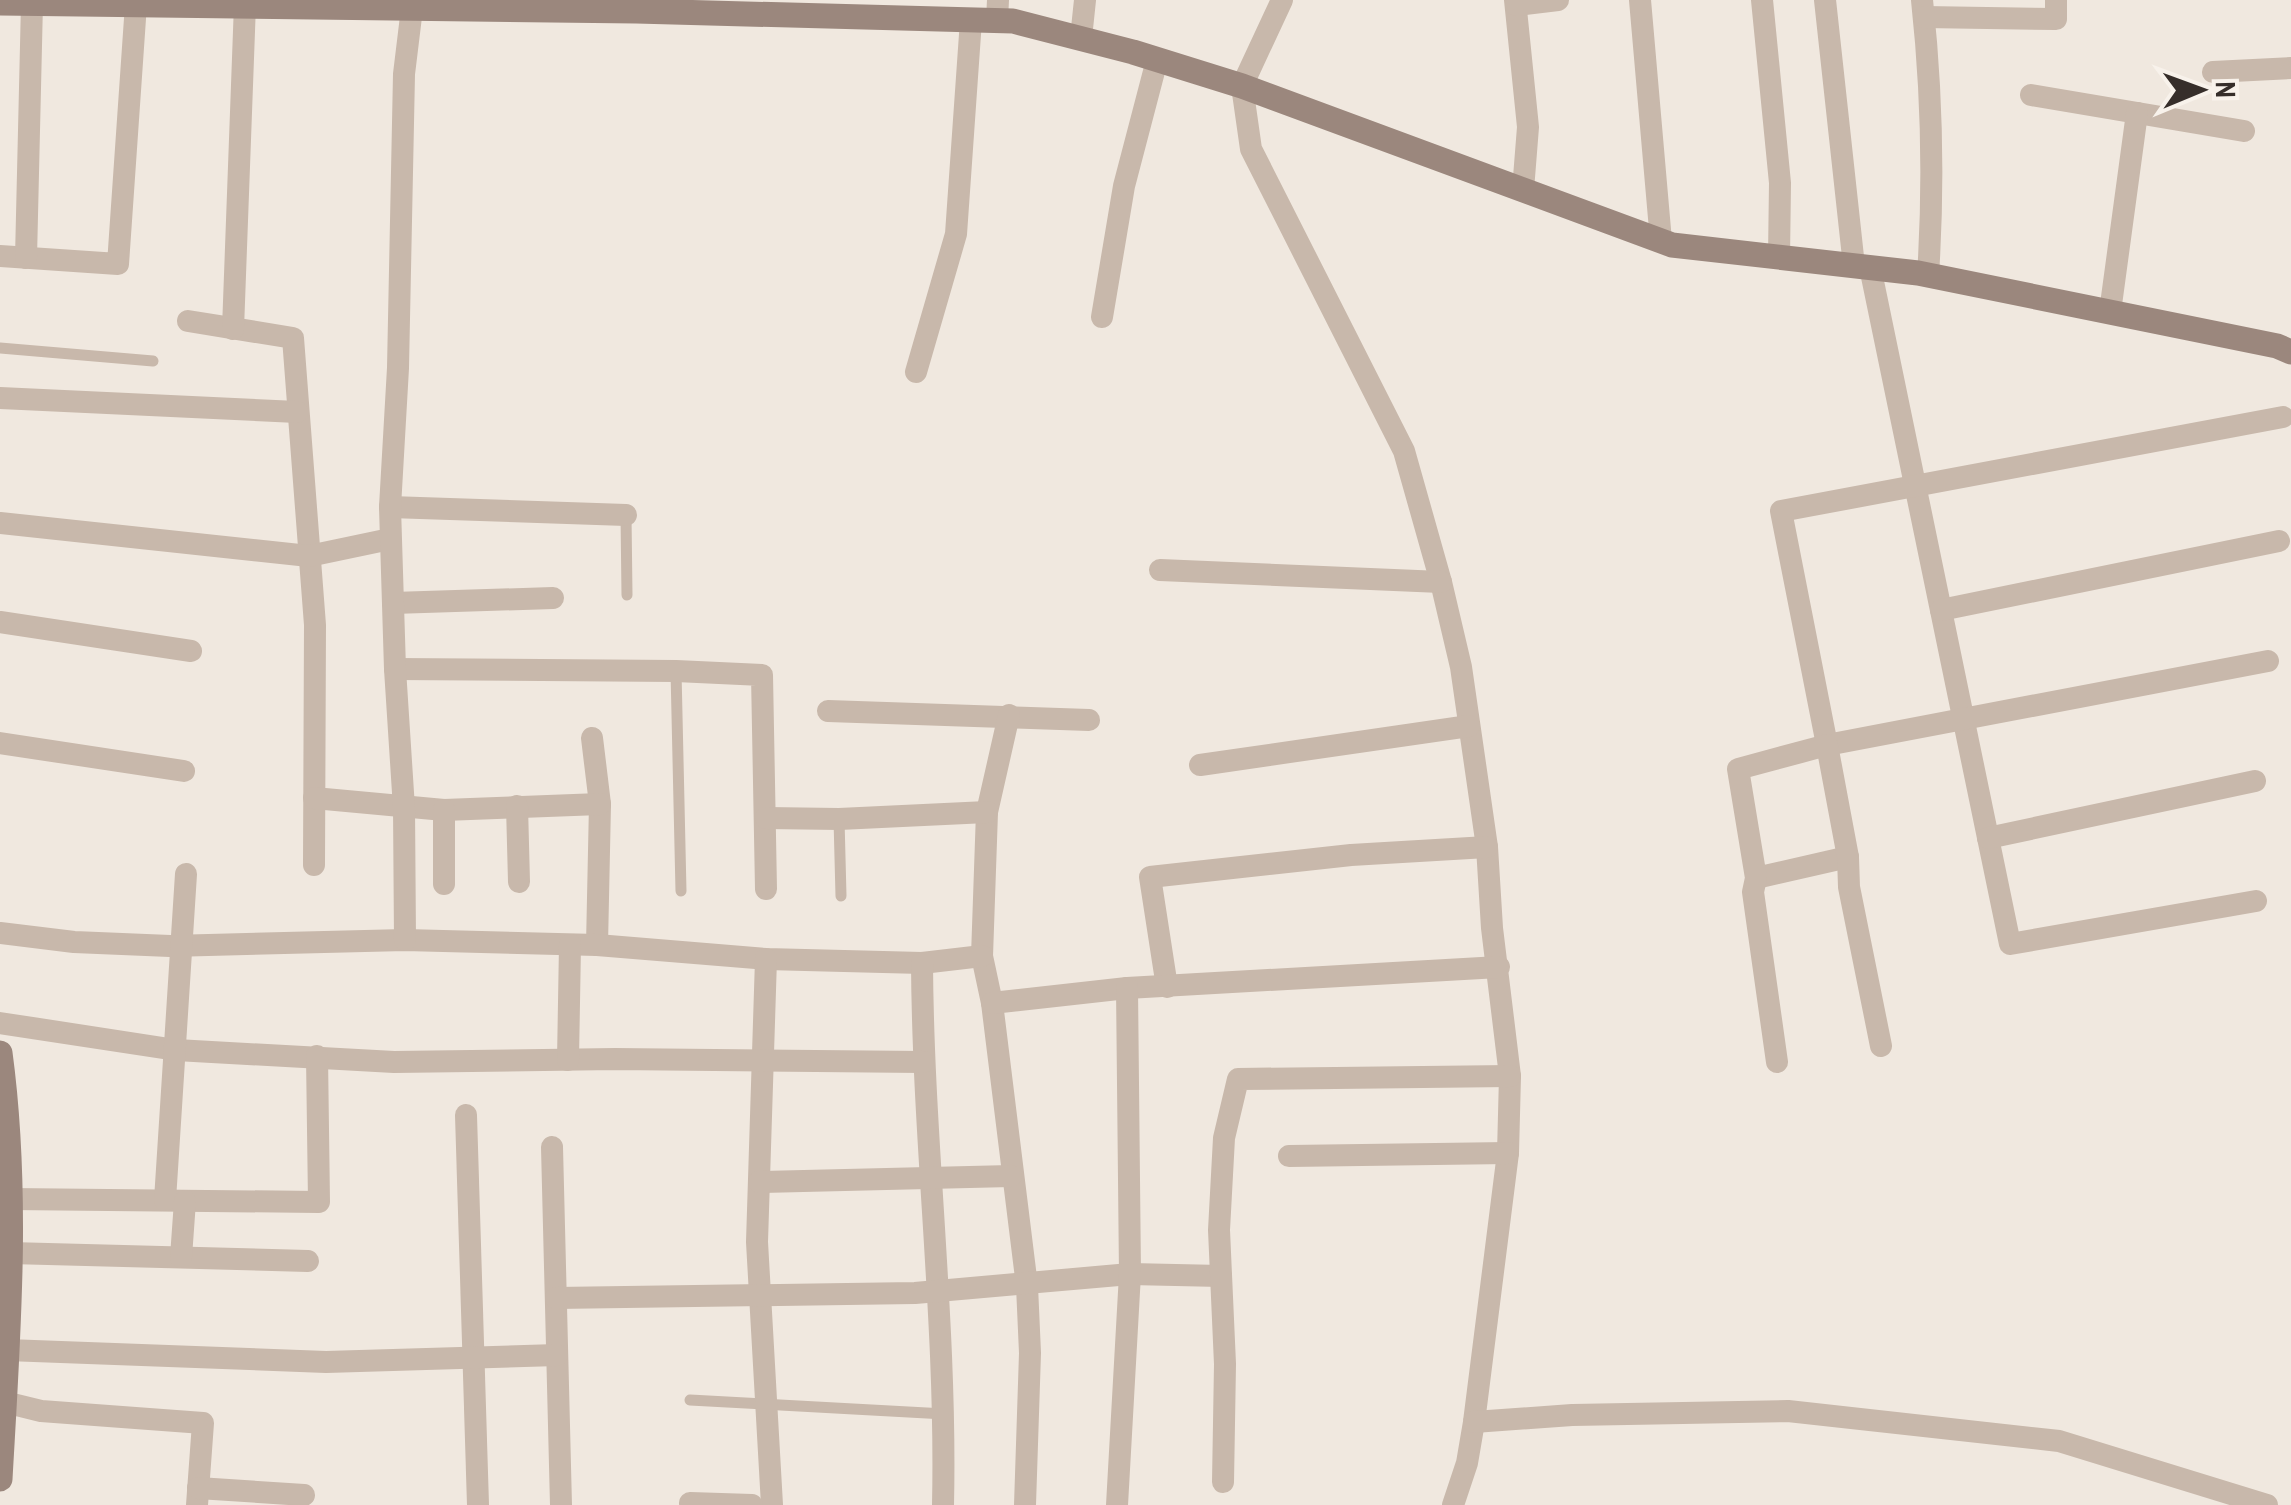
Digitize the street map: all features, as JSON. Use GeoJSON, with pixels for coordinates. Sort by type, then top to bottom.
{"type":"FeatureCollection","features":[{"type":"Feature","properties":{"kind":"street"},"geometry":{"type":"LineString","coordinates":[[1081,38],[1086,0]]}},
{"type":"Feature","properties":{"kind":"street"},"geometry":{"type":"LineString","coordinates":[[1282,0],[1242,86],[1251,148],[1404,450],[1461,668],[1487,847],[1492,928],[1510,1076],[1508,1153],[1474,1422],[1467,1463],[1453,1505]]}},
{"type":"Feature","properties":{"kind":"street"},"geometry":{"type":"LineString","coordinates":[[1523,190],[1528,127],[1516,3],[1558,0]]}},
{"type":"Feature","properties":{"kind":"street"},"geometry":{"type":"LineString","coordinates":[[1640,0],[1661,240]]}},
{"type":"Feature","properties":{"kind":"street"},"geometry":{"type":"LineString","coordinates":[[1762,0],[1780,183],[1779,257]]}},
{"type":"Feature","properties":{"kind":"street"},"geometry":{"type":"LineString","coordinates":[[1825,0],[1862,266],[1916,488],[2010,944],[2256,900]]}},
{"type":"Feature","properties":{"kind":"street"},"geometry":{"type":"LineString","coordinates":[[1928,275],[1934,192],[1923,8],[2056,19],[2056,0]]}},
{"type":"Feature","properties":{"kind":"street"},"geometry":{"type":"LineString","coordinates":[[0,3],[906,9],[971,20],[998,10],[1012,21],[1242,86],[1672,245],[1928,275],[2291,352]]}},
{"type":"Feature","properties":{"kind":"street"},"geometry":{"type":"LineString","coordinates":[[405,940],[404,808],[390,507],[398,368],[404,74],[413,3]]}},
{"type":"Feature","properties":{"kind":"street"},"geometry":{"type":"LineString","coordinates":[[26,258],[32,4]]}},
{"type":"Feature","properties":{"kind":"street"},"geometry":{"type":"LineString","coordinates":[[0,256],[118,264],[136,4]]}},
{"type":"Feature","properties":{"kind":"street"},"geometry":{"type":"LineString","coordinates":[[233,329],[246,4]]}},
{"type":"Feature","properties":{"kind":"street"},"geometry":{"type":"LineString","coordinates":[[916,372],[956,234],[971,20]]}},
{"type":"Feature","properties":{"kind":"street"},"geometry":{"type":"LineString","coordinates":[[1102,317],[1124,186],[1157,60]]}},
{"type":"Feature","properties":{"kind":"street"},"geometry":{"type":"LineString","coordinates":[[2212,72],[2291,68]]}},
{"type":"Feature","properties":{"kind":"street"},"geometry":{"type":"LineString","coordinates":[[2030,95],[2244,131]]}},
{"type":"Feature","properties":{"kind":"street"},"geometry":{"type":"LineString","coordinates":[[2110,312],[2137,113]]}},
{"type":"Feature","properties":{"kind":"street"},"geometry":{"type":"LineString","coordinates":[[188,322],[293,338],[315,625],[314,864]]}},
{"type":"Feature","properties":{"kind":"street"},"geometry":{"type":"LineString","coordinates":[[0,398],[297,412]]}},
{"type":"Feature","properties":{"kind":"street"},"geometry":{"type":"LineString","coordinates":[[1880,1046],[1781,511],[2283,417]]}},
{"type":"Feature","properties":{"kind":"street"},"geometry":{"type":"LineString","coordinates":[[390,507],[626,515]]}},
{"type":"Feature","properties":{"kind":"street"},"geometry":{"type":"LineString","coordinates":[[0,523],[309,556],[390,540]]}},
{"type":"Feature","properties":{"kind":"street"},"geometry":{"type":"LineString","coordinates":[[1941,610],[2279,541]]}},
{"type":"Feature","properties":{"kind":"street"},"geometry":{"type":"LineString","coordinates":[[1160,570],[1441,582]]}},
{"type":"Feature","properties":{"kind":"street"},"geometry":{"type":"LineString","coordinates":[[393,603],[553,598]]}},
{"type":"Feature","properties":{"kind":"street"},"geometry":{"type":"LineString","coordinates":[[0,622],[191,651]]}},
{"type":"Feature","properties":{"kind":"street"},"geometry":{"type":"LineString","coordinates":[[1778,1062],[1753,892],[1756,878],[1738,769],[1827,744],[2268,662]]}},
{"type":"Feature","properties":{"kind":"street"},"geometry":{"type":"LineString","coordinates":[[395,669],[762,675],[766,889]]}},
{"type":"Feature","properties":{"kind":"street"},"geometry":{"type":"LineString","coordinates":[[828,710],[1088,720]]}},
{"type":"Feature","properties":{"kind":"street"},"geometry":{"type":"LineString","coordinates":[[1009,715],[987,812],[982,956],[992,1004],[1027,1286],[1030,1353],[1026,1505]]}},
{"type":"Feature","properties":{"kind":"street"},"geometry":{"type":"LineString","coordinates":[[1200,765],[1470,726]]}},
{"type":"Feature","properties":{"kind":"street"},"geometry":{"type":"LineString","coordinates":[[592,738],[600,804],[598,945]]}},
{"type":"Feature","properties":{"kind":"street"},"geometry":{"type":"LineString","coordinates":[[0,742],[184,770]]}},
{"type":"Feature","properties":{"kind":"street"},"geometry":{"type":"LineString","coordinates":[[1988,838],[2255,781]]}},
{"type":"Feature","properties":{"kind":"street"},"geometry":{"type":"LineString","coordinates":[[314,798],[444,810],[600,804]]}},
{"type":"Feature","properties":{"kind":"street"},"geometry":{"type":"LineString","coordinates":[[517,806],[519,882]]}},
{"type":"Feature","properties":{"kind":"street"},"geometry":{"type":"LineString","coordinates":[[444,810],[444,884]]}},
{"type":"Feature","properties":{"kind":"street"},"geometry":{"type":"LineString","coordinates":[[766,818],[987,812]]}},
{"type":"Feature","properties":{"kind":"street"},"geometry":{"type":"LineString","coordinates":[[1167,987],[1150,877],[1351,856],[1487,847]]}},
{"type":"Feature","properties":{"kind":"street"},"geometry":{"type":"LineString","coordinates":[[1756,878],[1848,857]]}},
{"type":"Feature","properties":{"kind":"street"},"geometry":{"type":"LineString","coordinates":[[181,1257],[175,1200],[176,1050],[186,874]]}},
{"type":"Feature","properties":{"kind":"street"},"geometry":{"type":"LineString","coordinates":[[0,934],[170,946],[405,940],[598,945],[766,958],[922,963],[982,956]]}},
{"type":"Feature","properties":{"kind":"street"},"geometry":{"type":"LineString","coordinates":[[568,1060],[570,945]]}},
{"type":"Feature","properties":{"kind":"street"},"geometry":{"type":"LineString","coordinates":[[766,958],[757,1242],[772,1505]]}},
{"type":"Feature","properties":{"kind":"street"},"geometry":{"type":"LineString","coordinates":[[922,963],[922,1062],[945,1414],[942,1505]]}},
{"type":"Feature","properties":{"kind":"street"},"geometry":{"type":"LineString","coordinates":[[992,1004],[1127,988],[1499,966]]}},
{"type":"Feature","properties":{"kind":"street"},"geometry":{"type":"LineString","coordinates":[[1117,1505],[1130,1274],[1127,988]]}},
{"type":"Feature","properties":{"kind":"street"},"geometry":{"type":"LineString","coordinates":[[0,1023],[176,1050],[394,1062],[922,1062]]}},
{"type":"Feature","properties":{"kind":"street"},"geometry":{"type":"LineString","coordinates":[[0,1052],[9,1120],[10,1199],[0,1479]]}},
{"type":"Feature","properties":{"kind":"street"},"geometry":{"type":"LineString","coordinates":[[10,1199],[318,1202],[318,1056]]}},
{"type":"Feature","properties":{"kind":"street"},"geometry":{"type":"LineString","coordinates":[[1223,1482],[1224,1138],[1238,1079],[1510,1076]]}},
{"type":"Feature","properties":{"kind":"street"},"geometry":{"type":"LineString","coordinates":[[466,1115],[478,1505]]}},
{"type":"Feature","properties":{"kind":"street"},"geometry":{"type":"LineString","coordinates":[[552,1147],[561,1505]]}},
{"type":"Feature","properties":{"kind":"street"},"geometry":{"type":"LineString","coordinates":[[1290,1156],[1508,1153]]}},
{"type":"Feature","properties":{"kind":"street"},"geometry":{"type":"LineString","coordinates":[[759,1182],[1012,1176]]}},
{"type":"Feature","properties":{"kind":"street"},"geometry":{"type":"LineString","coordinates":[[10,1253],[308,1261]]}},
{"type":"Feature","properties":{"kind":"street"},"geometry":{"type":"LineString","coordinates":[[556,1298],[915,1294],[1130,1274],[1221,1276]]}},
{"type":"Feature","properties":{"kind":"street"},"geometry":{"type":"LineString","coordinates":[[7,1350],[326,1362],[558,1354]]}},
{"type":"Feature","properties":{"kind":"street"},"geometry":{"type":"LineString","coordinates":[[2,1402],[41,1411],[203,1422],[198,1496],[304,1495]]}},
{"type":"Feature","properties":{"kind":"street"},"geometry":{"type":"LineString","coordinates":[[1474,1422],[1572,1415],[1807,1413],[2060,1440],[2268,1505]]}},
{"type":"Feature","properties":{"kind":"street"},"geometry":{"type":"LineString","coordinates":[[690,1502],[752,1505]]}},
{"type":"Feature","properties":{"kind":"lane"},"geometry":{"type":"LineString","coordinates":[[0,348],[152,362]]}},
{"type":"Feature","properties":{"kind":"lane"},"geometry":{"type":"LineString","coordinates":[[626,515],[627,596]]}},
{"type":"Feature","properties":{"kind":"lane"},"geometry":{"type":"LineString","coordinates":[[676,671],[680,890]]}},
{"type":"Feature","properties":{"kind":"lane"},"geometry":{"type":"LineString","coordinates":[[839,819],[841,896]]}},
{"type":"Feature","properties":{"kind":"lane"},"geometry":{"type":"LineString","coordinates":[[690,1400],[945,1414]]}}]}
